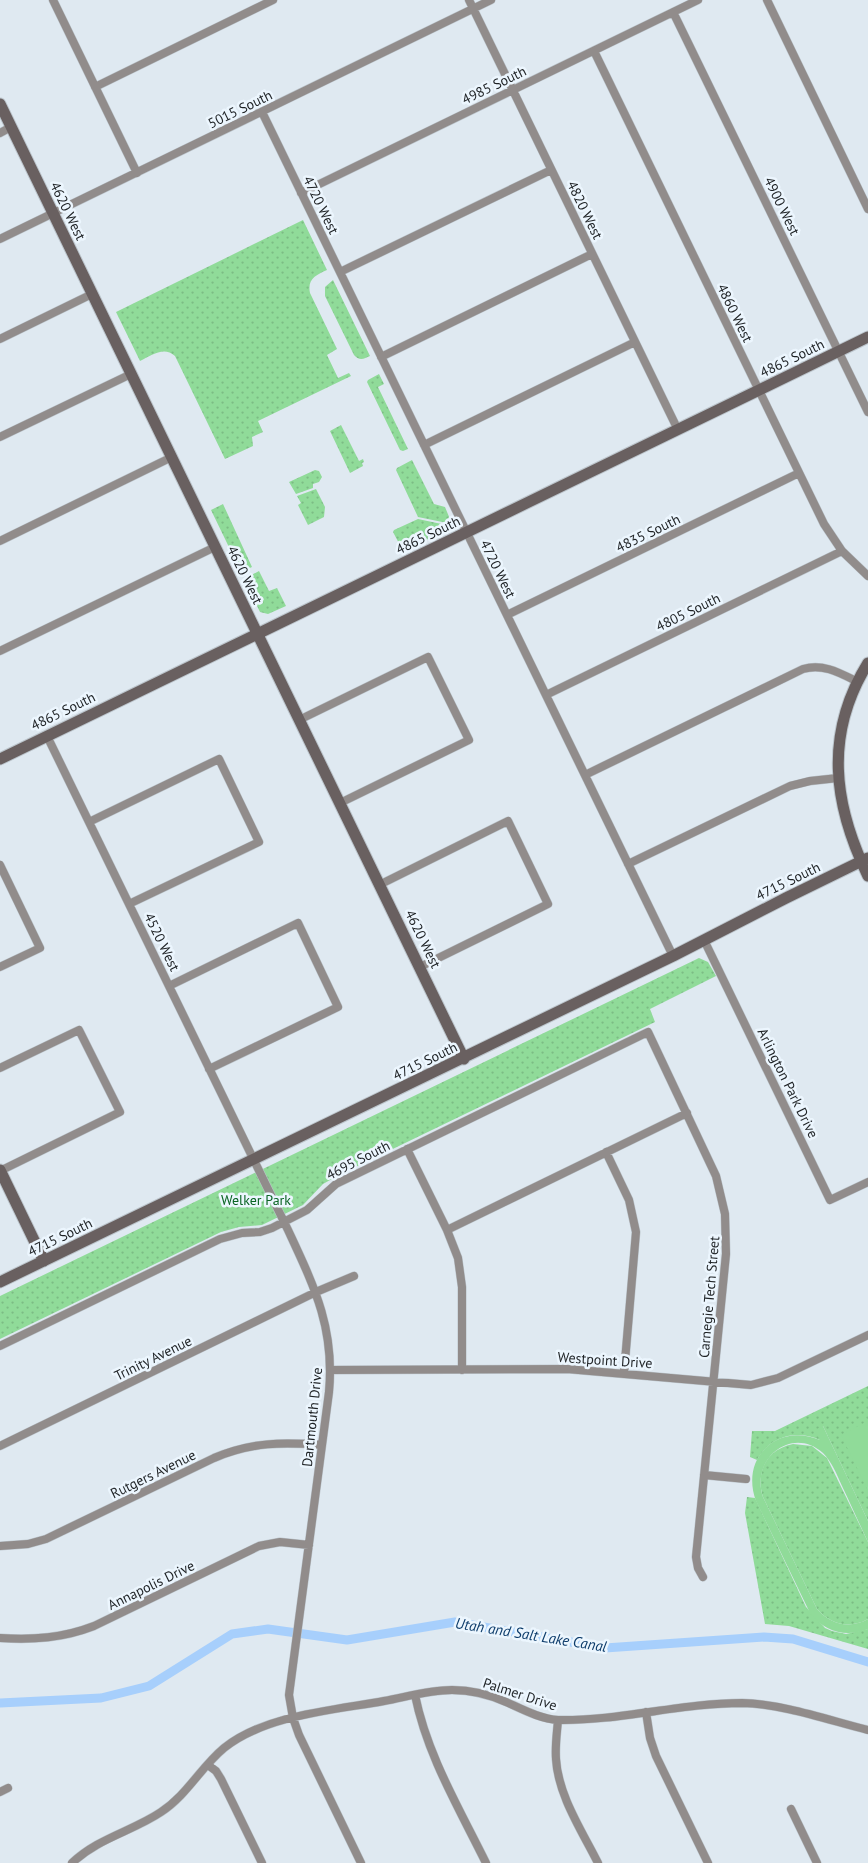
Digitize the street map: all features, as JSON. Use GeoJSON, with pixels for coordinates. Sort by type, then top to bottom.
{"type":"FeatureCollection","features":[{"type":"Feature","properties":{"kind":"street"},"geometry":{"type":"LineString","coordinates":[[52,0],[137,173]]}},
{"type":"Feature","properties":{"kind":"street"},"geometry":{"type":"LineString","coordinates":[[95,87],[273,0]]}},
{"type":"Feature","properties":{"kind":"street","name":"4820 West"},"geometry":{"type":"LineString","coordinates":[[469,0],[678,430]]}},
{"type":"Feature","properties":{"kind":"street","name":"5015 South"},"geometry":{"type":"LineString","coordinates":[[0,239],[491,0]]}},
{"type":"Feature","properties":{"kind":"street","name":"4985 South"},"geometry":{"type":"LineString","coordinates":[[301,193],[698,0]]}},
{"type":"Feature","properties":{"kind":"street"},"geometry":{"type":"LineString","coordinates":[[766,0],[868,209]]}},
{"type":"Feature","properties":{"kind":"street","name":"4900 West"},"geometry":{"type":"LineString","coordinates":[[674,12],[868,412]]}},
{"type":"Feature","properties":{"kind":"street","name":"4860 West"},"geometry":{"type":"LineString","coordinates":[[594,51],[830,535],[842,551],[868,576]]}},
{"type":"Feature","properties":{"kind":"street","name":"4620 West"},"geometry":{"type":"LineString","coordinates":[[0,104],[464,1059]]}},
{"type":"Feature","properties":{"kind":"street","name":"4720 West"},"geometry":{"type":"LineString","coordinates":[[262,112],[673,956]]}},
{"type":"Feature","properties":{"kind":"street"},"geometry":{"type":"LineString","coordinates":[[0,133],[11,127]]}},
{"type":"Feature","properties":{"kind":"street"},"geometry":{"type":"LineString","coordinates":[[340,272],[551,170]]}},
{"type":"Feature","properties":{"kind":"street"},"geometry":{"type":"LineString","coordinates":[[381,357],[592,254]]}},
{"type":"Feature","properties":{"kind":"street"},"geometry":{"type":"LineString","coordinates":[[0,339],[92,294]]}},
{"type":"Feature","properties":{"kind":"street","name":"4865 South"},"geometry":{"type":"LineString","coordinates":[[0,759],[868,338]]}},
{"type":"Feature","properties":{"kind":"street"},"geometry":{"type":"LineString","coordinates":[[424,445],[635,342]]}},
{"type":"Feature","properties":{"kind":"street"},"geometry":{"type":"LineString","coordinates":[[0,437],[130,374]]}},
{"type":"Feature","properties":{"kind":"street"},"geometry":{"type":"LineString","coordinates":[[0,541],[172,457]]}},
{"type":"Feature","properties":{"kind":"street","name":"4835 South"},"geometry":{"type":"LineString","coordinates":[[507,615],[799,473]]}},
{"type":"Feature","properties":{"kind":"street"},"geometry":{"type":"LineString","coordinates":[[0,651],[215,546]]}},
{"type":"Feature","properties":{"kind":"street","name":"4805 South"},"geometry":{"type":"LineString","coordinates":[[546,695],[842,551]]}},
{"type":"Feature","properties":{"kind":"street"},"geometry":{"type":"LineString","coordinates":[[299,720],[428,657],[469,740],[340,803]]}},
{"type":"Feature","properties":{"kind":"street"},"geometry":{"type":"LineString","coordinates":[[868,663],[858,682],[843,724],[838,778],[844,817],[864,860],[868,876]]}},
{"type":"Feature","properties":{"kind":"street"},"geometry":{"type":"LineString","coordinates":[[585,776],[803,669],[824,667],[858,682]]}},
{"type":"Feature","properties":{"kind":"street","name":"4520 West"},"geometry":{"type":"LineString","coordinates":[[47,736],[254,1160]]}},
{"type":"Feature","properties":{"kind":"street"},"geometry":{"type":"LineString","coordinates":[[89,822],[219,759],[258,842],[129,904]]}},
{"type":"Feature","properties":{"kind":"street"},"geometry":{"type":"LineString","coordinates":[[628,864],[785,788],[810,781],[838,778]]}},
{"type":"Feature","properties":{"kind":"street"},"geometry":{"type":"LineString","coordinates":[[380,885],[508,821],[548,904],[420,967]]}},
{"type":"Feature","properties":{"kind":"street","name":"4715 South"},"geometry":{"type":"LineString","coordinates":[[0,1282],[464,1059],[864,860]]}},
{"type":"Feature","properties":{"kind":"street"},"geometry":{"type":"LineString","coordinates":[[0,865],[40,948],[0,967]]}},
{"type":"Feature","properties":{"kind":"street"},"geometry":{"type":"LineString","coordinates":[[169,986],[298,924],[338,1006],[210,1069]]}},
{"type":"Feature","properties":{"kind":"street","name":"Arlington Park Drive"},"geometry":{"type":"LineString","coordinates":[[704,940],[830,1200],[868,1182]]}},
{"type":"Feature","properties":{"kind":"street"},"geometry":{"type":"LineString","coordinates":[[0,1068],[80,1030],[120,1112],[0,1170],[44,1261]]}},
{"type":"Feature","properties":{"kind":"street","name":"Carnegie Tech Street"},"geometry":{"type":"LineString","coordinates":[[648,1032],[715,1171],[725,1214],[726,1254],[696,1557],[698,1568],[703,1577]]}},
{"type":"Feature","properties":{"kind":"street","name":"4695 South"},"geometry":{"type":"LineString","coordinates":[[0,1346],[220,1239],[236,1234],[260,1232],[283,1222],[307,1210],[336,1184],[648,1032]]}},
{"type":"Feature","properties":{"kind":"street"},"geometry":{"type":"LineString","coordinates":[[446,1230],[687,1113]]}},
{"type":"Feature","properties":{"kind":"street"},"geometry":{"type":"LineString","coordinates":[[407,1149],[456,1250],[461,1273],[462,1370]]}},
{"type":"Feature","properties":{"kind":"street"},"geometry":{"type":"LineString","coordinates":[[606,1152],[629,1200],[636,1232],[624,1373]]}},
{"type":"Feature","properties":{"kind":"street","name":"Dartmouth Drive"},"geometry":{"type":"LineString","coordinates":[[254,1160],[316,1292],[325,1322],[330,1370],[322,1446],[290,1688],[293,1718],[299,1736],[362,1863]]}},
{"type":"Feature","properties":{"kind":"street","name":"Trinity Avenue"},"geometry":{"type":"LineString","coordinates":[[0,1446],[316,1292],[354,1276]]}},
{"type":"Feature","properties":{"kind":"street","name":"Westpoint Drive"},"geometry":{"type":"LineString","coordinates":[[330,1370],[567,1369],[751,1385],[766,1382],[787,1374],[868,1335]]}},
{"type":"Feature","properties":{"kind":"street","name":"Rutgers Avenue"},"geometry":{"type":"LineString","coordinates":[[0,1546],[28,1544],[46,1539],[214,1458],[236,1450],[271,1443],[322,1446]]}},
{"type":"Feature","properties":{"kind":"street"},"geometry":{"type":"LineString","coordinates":[[704,1475],[746,1479]]}},
{"type":"Feature","properties":{"kind":"street","name":"Annapolis Drive"},"geometry":{"type":"LineString","coordinates":[[0,1638],[41,1639],[73,1633],[94,1626],[259,1546],[280,1542],[309,1545]]}},
{"type":"Feature","properties":{"kind":"street","name":"Palmer Drive"},"geometry":{"type":"LineString","coordinates":[[72,1863],[93,1847],[156,1816],[184,1793],[224,1748],[235,1740],[266,1726],[293,1718],[415,1695],[450,1690],[468,1690],[487,1695],[548,1719],[558,1720],[743,1703],[777,1707],[868,1730]]}},
{"type":"Feature","properties":{"kind":"street"},"geometry":{"type":"LineString","coordinates":[[415,1695],[426,1739],[486,1863]]}},
{"type":"Feature","properties":{"kind":"street"},"geometry":{"type":"LineString","coordinates":[[646,1712],[650,1738],[656,1756],[708,1863]]}},
{"type":"Feature","properties":{"kind":"street"},"geometry":{"type":"LineString","coordinates":[[558,1720],[556,1745],[558,1776],[563,1791],[598,1863]]}},
{"type":"Feature","properties":{"kind":"street"},"geometry":{"type":"LineString","coordinates":[[208,1765],[216,1771],[221,1779],[262,1863]]}},
{"type":"Feature","properties":{"kind":"street"},"geometry":{"type":"LineString","coordinates":[[0,1792],[8,1788]]}},
{"type":"Feature","properties":{"kind":"street"},"geometry":{"type":"LineString","coordinates":[[791,1809],[817,1863]]}},
{"type":"Feature","properties":{"kind":"green space"},"geometry":{"type":"Polygon","coordinates":[[[303,220],[327,270],[313,278],[309,288],[337,349],[327,355],[338,378],[349,373],[351,376],[258,421],[263,432],[252,437],[253,446],[225,459],[175,356],[171,353],[162,352],[153,354],[140,361],[116,312],[303,220]]]}},
{"type":"Feature","properties":{"kind":"green space"},"geometry":{"type":"Polygon","coordinates":[[[333,280],[370,356],[364,359],[354,355],[325,296],[325,287],[333,280]]]}},
{"type":"Feature","properties":{"kind":"green space"},"geometry":{"type":"Polygon","coordinates":[[[379,374],[384,384],[378,387],[408,449],[403,451],[400,450],[367,382],[379,374]]]}},
{"type":"Feature","properties":{"kind":"green space"},"geometry":{"type":"Polygon","coordinates":[[[341,425],[359,461],[363,459],[364,462],[362,463],[363,466],[350,473],[330,431],[341,425]]]}},
{"type":"Feature","properties":{"kind":"green space"},"geometry":{"type":"Polygon","coordinates":[[[412,460],[434,504],[445,507],[452,524],[418,517],[396,470],[412,460]]]}},
{"type":"Feature","properties":{"kind":"green space"},"geometry":{"type":"Polygon","coordinates":[[[315,470],[319,471],[322,477],[319,482],[313,484],[313,488],[296,494],[289,482],[315,470]]]}},
{"type":"Feature","properties":{"kind":"green space"},"geometry":{"type":"Polygon","coordinates":[[[316,489],[325,507],[324,517],[308,525],[298,505],[301,503],[297,496],[316,489]]]}},
{"type":"Feature","properties":{"kind":"green space"},"geometry":{"type":"Polygon","coordinates":[[[223,504],[252,567],[241,572],[211,510],[223,504]]]}},
{"type":"Feature","properties":{"kind":"green space"},"geometry":{"type":"Polygon","coordinates":[[[418,519],[451,526],[447,530],[403,551],[393,532],[418,519]]]}},
{"type":"Feature","properties":{"kind":"green space"},"geometry":{"type":"Polygon","coordinates":[[[259,571],[269,591],[277,588],[286,606],[268,614],[260,612],[244,579],[259,571]]]}},
{"type":"Feature","properties":{"kind":"green space","name":"Welker Park"},"geometry":{"type":"Polygon","coordinates":[[[699,958],[708,962],[716,976],[650,1009],[655,1022],[339,1175],[323,1184],[303,1205],[262,1225],[239,1227],[221,1232],[0,1339],[0,1296],[699,958]]]}},
{"type":"Feature","properties":{"kind":"green space"},"geometry":{"type":"Polygon","coordinates":[[[868,1386],[868,1521],[823,1426],[820,1440],[802,1435],[784,1437],[769,1445],[757,1460],[750,1457],[752,1431],[775,1431],[868,1386]]]}},
{"type":"Feature","properties":{"kind":"green space"},"geometry":{"type":"Polygon","coordinates":[[[868,1421],[868,1491],[841,1435],[868,1421]]]}},
{"type":"Feature","properties":{"kind":"green space"},"geometry":{"type":"Polygon","coordinates":[[[823,1426],[868,1521],[868,1542],[832,1464],[823,1453],[811,1445],[799,1443],[787,1445],[776,1450],[768,1459],[763,1470],[761,1483],[763,1497],[817,1609],[828,1619],[841,1624],[854,1624],[868,1619],[868,1629],[860,1632],[836,1632],[822,1625],[810,1613],[756,1501],[752,1485],[753,1471],[758,1458],[766,1448],[777,1440],[790,1436],[804,1436],[820,1440],[815,1430],[823,1426]]]}},
{"type":"Feature","properties":{"kind":"green space"},"geometry":{"type":"Polygon","coordinates":[[[793,1444],[812,1446],[827,1458],[868,1542],[868,1619],[861,1622],[841,1624],[828,1619],[817,1609],[763,1497],[761,1479],[765,1463],[776,1451],[793,1444]]]}},
{"type":"Feature","properties":{"kind":"green space"},"geometry":{"type":"Polygon","coordinates":[[[747,1497],[755,1498],[806,1607],[825,1628],[832,1631],[846,1634],[868,1629],[868,1649],[789,1626],[765,1624],[745,1513],[747,1497]]]}},
{"type":"Feature","properties":{"kind":"waterway","name":"Utah and Salt Lake Canal"},"geometry":{"type":"LineString","coordinates":[[0,1703],[101,1698],[149,1686],[232,1634],[268,1629],[347,1640],[455,1622],[605,1648],[764,1637],[793,1639],[868,1662]]}}]}
